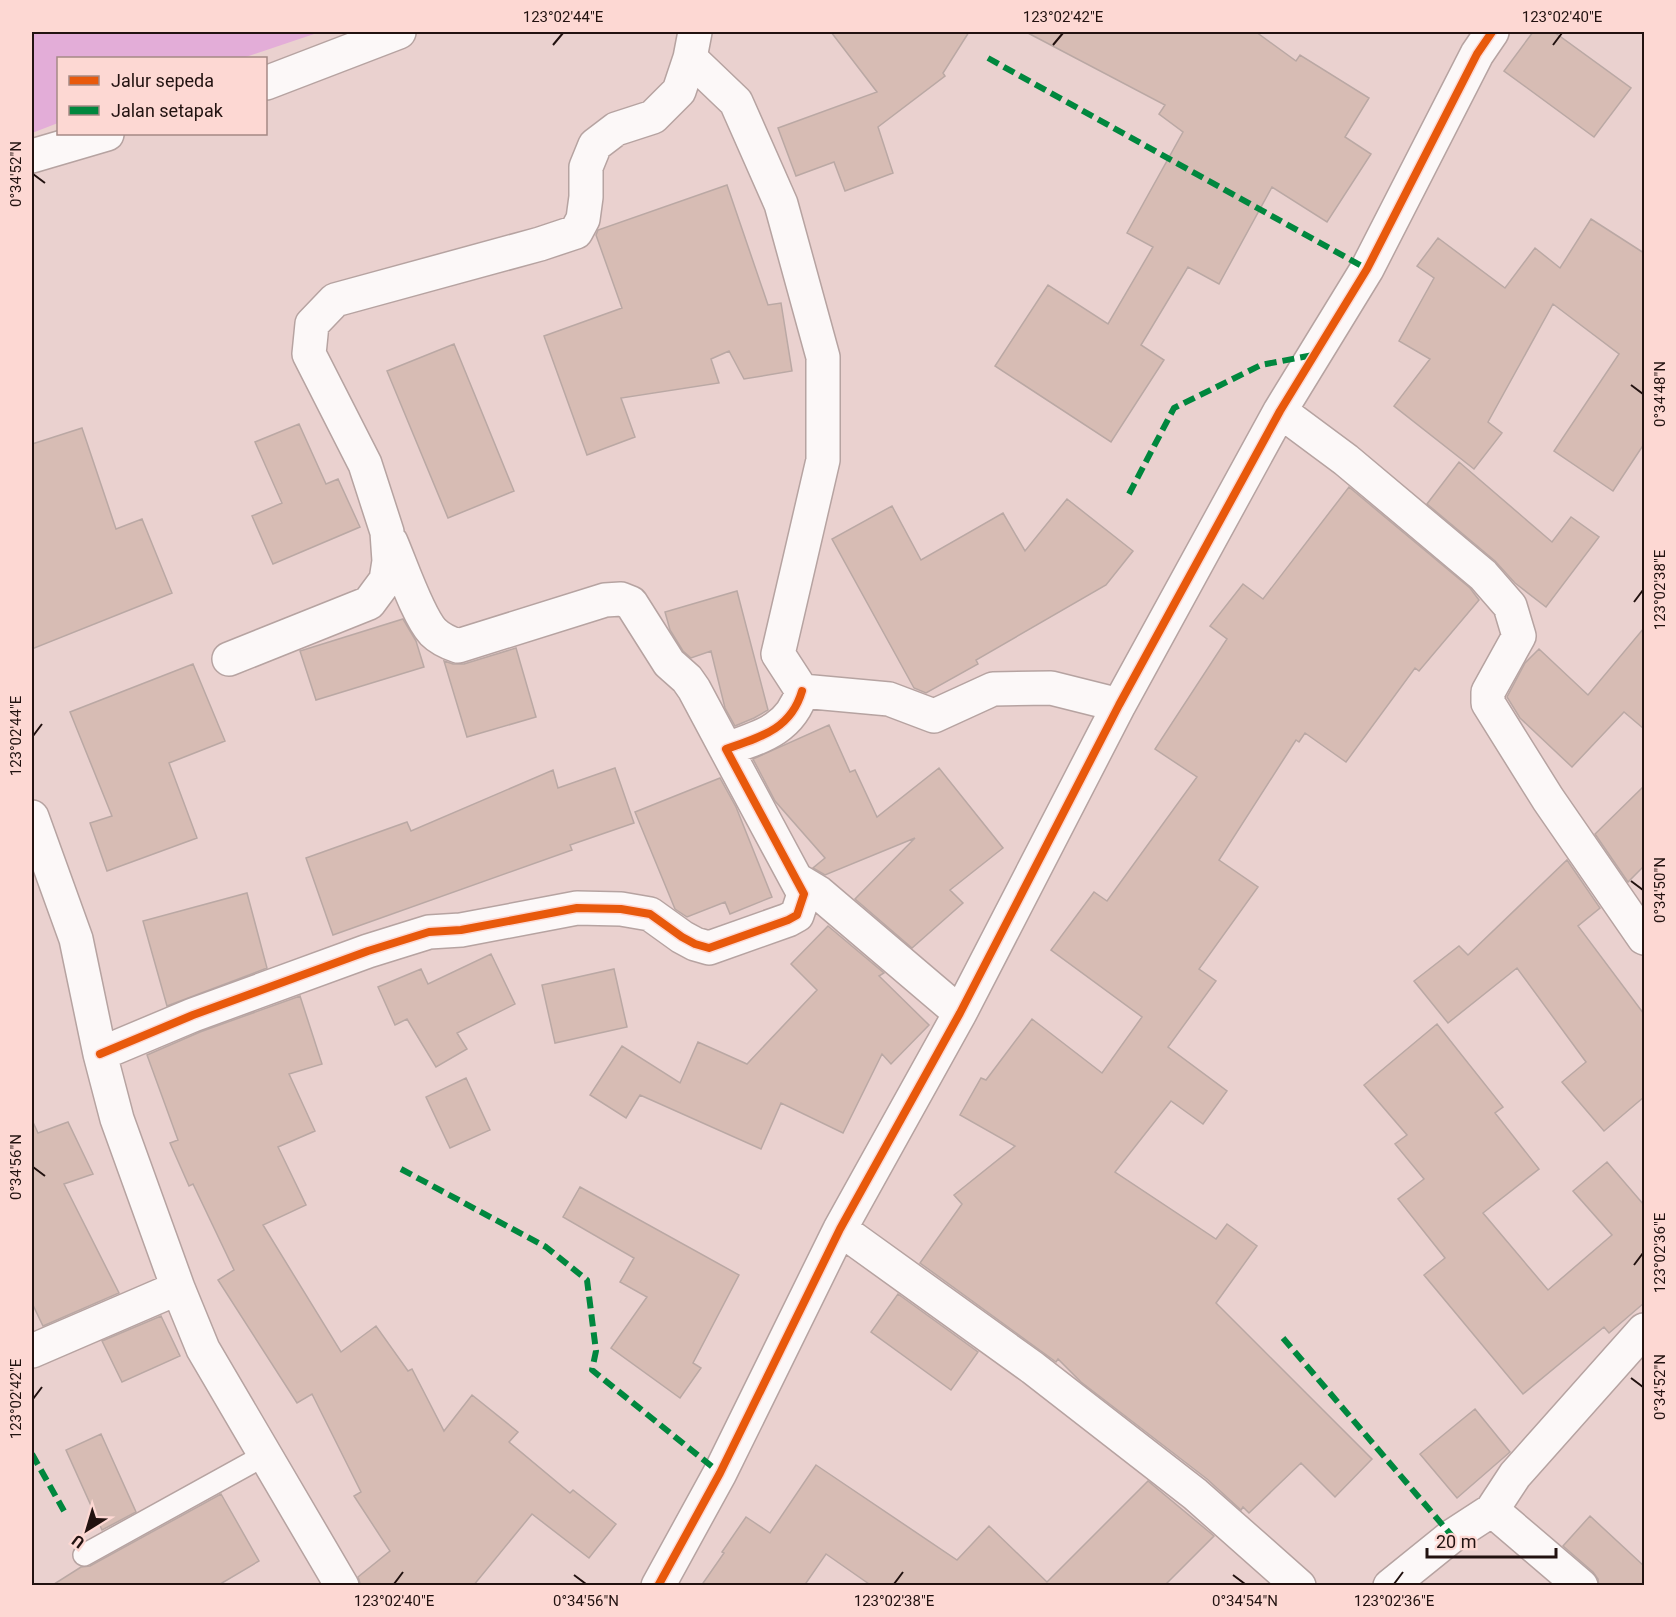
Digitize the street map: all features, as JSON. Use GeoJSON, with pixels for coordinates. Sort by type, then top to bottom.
{"type":"FeatureCollection","features":[{"type":"Feature","properties":{"kind":"street"},"geometry":{"type":"LineString","coordinates":[[267,83],[399,32]]}},
{"type":"Feature","properties":{"kind":"street"},"geometry":{"type":"LineString","coordinates":[[658,1586],[720,1473],[840,1229],[960,1013],[1119,705],[1280,411],[1367,270],[1478,54],[1492,32]]}},
{"type":"Feature","properties":{"kind":"street"},"geometry":{"type":"LineString","coordinates":[[100,1054],[193,1015],[368,951],[429,932],[461,930],[577,908],[621,909],[650,914],[682,937],[709,948],[797,915],[804,894],[799,881],[694,690],[687,679],[669,663],[631,603],[621,599],[605,600],[458,646],[448,643],[434,633],[424,621],[387,532],[365,464],[309,354],[312,324],[335,300],[576,232],[583,219],[586,167],[596,145],[616,129],[653,117],[679,91],[692,45]]}},
{"type":"Feature","properties":{"kind":"street"},"geometry":{"type":"LineString","coordinates":[[692,45],[736,102],[781,204],[823,357],[823,460],[778,654],[802,690],[798,706],[780,725],[757,738],[726,748]]}},
{"type":"Feature","properties":{"kind":"street"},"geometry":{"type":"LineString","coordinates":[[32,156],[104,135]]}},
{"type":"Feature","properties":{"kind":"street"},"geometry":{"type":"LineString","coordinates":[[1280,411],[1346,460],[1483,575],[1510,606],[1519,636],[1488,692],[1488,703],[1548,799],[1644,938]]}},
{"type":"Feature","properties":{"kind":"street"},"geometry":{"type":"LineString","coordinates":[[229,659],[369,603],[386,580],[389,561],[387,532]]}},
{"type":"Feature","properties":{"kind":"street"},"geometry":{"type":"LineString","coordinates":[[802,690],[889,699],[934,716],[993,689],[1051,688],[1119,705]]}},
{"type":"Feature","properties":{"kind":"street"},"geometry":{"type":"LineString","coordinates":[[32,817],[76,939],[100,1054],[117,1119],[178,1288],[203,1349],[342,1586]]}},
{"type":"Feature","properties":{"kind":"street"},"geometry":{"type":"LineString","coordinates":[[799,881],[819,893],[960,1013]]}},
{"type":"Feature","properties":{"kind":"street"},"geometry":{"type":"LineString","coordinates":[[840,1229],[1042,1375],[1195,1494],[1299,1586]]}},
{"type":"Feature","properties":{"kind":"street"},"geometry":{"type":"LineString","coordinates":[[32,1351],[178,1288]]}},
{"type":"Feature","properties":{"kind":"street"},"geometry":{"type":"LineString","coordinates":[[1390,1586],[1452,1536],[1492,1510],[1515,1475],[1644,1330]]}},
{"type":"Feature","properties":{"kind":"street"},"geometry":{"type":"LineString","coordinates":[[1492,1510],[1581,1586]]}},
{"type":"Feature","properties":{"kind":"lane"},"geometry":{"type":"LineString","coordinates":[[84,1555],[265,1455]]}},
{"type":"Feature","properties":{"kind":"shaded area"},"geometry":{"type":"Polygon","coordinates":[[[32,32],[320,32],[246,57],[57,57],[57,123],[32,133],[32,32]]]}},
{"type":"Feature","properties":{"kind":"building"},"geometry":{"type":"Polygon","coordinates":[[[831,32],[969,32],[943,73],[945,76],[878,127],[893,173],[845,191],[834,162],[796,176],[778,128],[877,92],[831,32]]]}},
{"type":"Feature","properties":{"kind":"building"},"geometry":{"type":"Polygon","coordinates":[[[1026,32],[1256,32],[1296,61],[1300,55],[1369,98],[1345,137],[1371,154],[1327,222],[1272,187],[1219,284],[1188,267],[1141,345],[1164,360],[1111,442],[995,366],[1048,285],[1108,324],[1153,247],[1127,233],[1183,132],[1159,114],[1165,105],[1026,32]]]}},
{"type":"Feature","properties":{"kind":"building"},"geometry":{"type":"Polygon","coordinates":[[[1533,32],[1554,32],[1631,88],[1594,137],[1504,71],[1533,32]]]}},
{"type":"Feature","properties":{"kind":"building"},"geometry":{"type":"Polygon","coordinates":[[[727,185],[768,305],[781,303],[792,371],[744,379],[729,351],[711,359],[719,383],[621,398],[635,437],[587,455],[544,336],[622,308],[596,235],[598,230],[727,185]]]}},
{"type":"Feature","properties":{"kind":"building"},"geometry":{"type":"Polygon","coordinates":[[[1591,219],[1644,253],[1644,444],[1613,491],[1554,451],[1619,354],[1553,304],[1488,422],[1502,433],[1474,469],[1394,406],[1430,359],[1399,341],[1434,278],[1417,266],[1438,238],[1505,288],[1535,248],[1560,268],[1591,219]]]}},
{"type":"Feature","properties":{"kind":"building"},"geometry":{"type":"Polygon","coordinates":[[[454,344],[514,491],[448,518],[387,371],[454,344]]]}},
{"type":"Feature","properties":{"kind":"building"},"geometry":{"type":"Polygon","coordinates":[[[299,424],[326,484],[338,479],[360,527],[273,564],[252,516],[282,503],[255,442],[299,424]]]}},
{"type":"Feature","properties":{"kind":"building"},"geometry":{"type":"Polygon","coordinates":[[[82,428],[116,529],[142,519],[172,593],[32,649],[32,444],[82,428]]]}},
{"type":"Feature","properties":{"kind":"building"},"geometry":{"type":"Polygon","coordinates":[[[1459,462],[1552,542],[1571,517],[1599,537],[1546,607],[1515,583],[1495,561],[1427,504],[1459,462]]]}},
{"type":"Feature","properties":{"kind":"building"},"geometry":{"type":"Polygon","coordinates":[[[1349,487],[1470,588],[1479,600],[1419,671],[1415,668],[1346,762],[1305,733],[1299,742],[1296,740],[1219,860],[1258,887],[1199,969],[1216,981],[1168,1047],[1227,1091],[1203,1124],[1171,1101],[1115,1172],[1216,1239],[1227,1224],[1257,1246],[1216,1303],[1372,1459],[1335,1497],[1301,1463],[1249,1513],[1243,1507],[1241,1510],[1207,1479],[1081,1382],[1058,1359],[1056,1362],[920,1263],[962,1204],[954,1195],[1015,1146],[960,1115],[981,1078],[986,1080],[1032,1019],[1102,1073],[1142,1017],[1051,950],[1094,892],[1107,901],[1197,777],[1155,749],[1227,639],[1210,626],[1243,584],[1263,599],[1349,487]]]}},
{"type":"Feature","properties":{"kind":"building"},"geometry":{"type":"Polygon","coordinates":[[[1067,499],[1133,551],[1106,585],[976,660],[978,664],[926,693],[914,688],[832,539],[892,506],[921,560],[1003,513],[1025,551],[1067,499]]]}},
{"type":"Feature","properties":{"kind":"building"},"geometry":{"type":"Polygon","coordinates":[[[737,591],[768,710],[735,726],[725,708],[711,651],[691,658],[683,651],[670,630],[665,612],[737,591]]]}},
{"type":"Feature","properties":{"kind":"building"},"geometry":{"type":"Polygon","coordinates":[[[403,619],[416,641],[424,667],[316,700],[300,651],[403,619]]]}},
{"type":"Feature","properties":{"kind":"building"},"geometry":{"type":"Polygon","coordinates":[[[1644,628],[1644,729],[1624,712],[1572,767],[1520,718],[1507,697],[1525,663],[1539,649],[1588,695],[1644,628]]]}},
{"type":"Feature","properties":{"kind":"building"},"geometry":{"type":"Polygon","coordinates":[[[516,648],[536,717],[467,737],[444,661],[464,664],[516,648]]]}},
{"type":"Feature","properties":{"kind":"building"},"geometry":{"type":"Polygon","coordinates":[[[193,664],[225,741],[169,763],[197,838],[107,871],[90,823],[112,816],[70,712],[193,664]]]}},
{"type":"Feature","properties":{"kind":"building"},"geometry":{"type":"Polygon","coordinates":[[[829,725],[850,772],[855,770],[877,817],[939,768],[1003,848],[950,890],[963,903],[912,948],[855,899],[915,838],[825,875],[813,868],[825,858],[775,801],[753,759],[829,725]]]}},
{"type":"Feature","properties":{"kind":"building"},"geometry":{"type":"Polygon","coordinates":[[[615,768],[634,823],[570,845],[572,850],[333,935],[306,858],[407,822],[411,831],[553,770],[558,788],[615,768]]]}},
{"type":"Feature","properties":{"kind":"building"},"geometry":{"type":"Polygon","coordinates":[[[720,778],[736,807],[772,897],[730,914],[725,902],[687,917],[675,909],[635,812],[720,778]]]}},
{"type":"Feature","properties":{"kind":"building"},"geometry":{"type":"Polygon","coordinates":[[[1644,786],[1644,866],[1628,882],[1595,834],[1644,786]]]}},
{"type":"Feature","properties":{"kind":"building"},"geometry":{"type":"Polygon","coordinates":[[[1567,860],[1600,908],[1578,926],[1644,1014],[1644,1097],[1604,1131],[1562,1082],[1586,1062],[1517,968],[1448,1023],[1414,981],[1459,946],[1468,955],[1567,860]]]}},
{"type":"Feature","properties":{"kind":"building"},"geometry":{"type":"Polygon","coordinates":[[[247,893],[267,968],[167,1006],[143,921],[247,893]]]}},
{"type":"Feature","properties":{"kind":"building"},"geometry":{"type":"Polygon","coordinates":[[[828,926],[884,973],[879,976],[929,1025],[891,1064],[882,1054],[843,1133],[781,1103],[761,1149],[640,1095],[626,1118],[590,1095],[622,1046],[680,1083],[698,1042],[747,1064],[817,990],[791,964],[828,926]]]}},
{"type":"Feature","properties":{"kind":"building"},"geometry":{"type":"Polygon","coordinates":[[[491,954],[515,1004],[457,1033],[467,1049],[436,1067],[407,1019],[395,1025],[378,987],[421,969],[428,984],[491,954]]]}},
{"type":"Feature","properties":{"kind":"building"},"geometry":{"type":"Polygon","coordinates":[[[614,969],[627,1027],[555,1043],[542,985],[614,969]]]}},
{"type":"Feature","properties":{"kind":"building"},"geometry":{"type":"Polygon","coordinates":[[[300,996],[322,1064],[289,1074],[315,1131],[278,1147],[306,1205],[263,1225],[341,1352],[376,1326],[408,1371],[412,1369],[444,1431],[472,1395],[518,1432],[509,1442],[570,1493],[573,1490],[616,1524],[589,1558],[532,1514],[473,1586],[361,1586],[358,1577],[390,1551],[354,1496],[361,1492],[312,1394],[297,1403],[218,1280],[234,1270],[193,1184],[189,1186],[170,1143],[178,1140],[147,1055],[200,1032],[300,996]]]}},
{"type":"Feature","properties":{"kind":"building"},"geometry":{"type":"Polygon","coordinates":[[[1437,1024],[1503,1107],[1495,1113],[1539,1169],[1483,1213],[1548,1290],[1612,1235],[1573,1191],[1607,1162],[1644,1205],[1644,1303],[1609,1333],[1604,1327],[1523,1394],[1424,1275],[1445,1258],[1398,1199],[1424,1179],[1395,1144],[1407,1135],[1364,1085],[1437,1024]]]}},
{"type":"Feature","properties":{"kind":"building"},"geometry":{"type":"Polygon","coordinates":[[[466,1078],[490,1130],[450,1148],[426,1097],[466,1078]]]}},
{"type":"Feature","properties":{"kind":"building"},"geometry":{"type":"Polygon","coordinates":[[[32,1120],[38,1133],[68,1122],[93,1174],[64,1184],[119,1293],[43,1326],[32,1303],[32,1120]]]}},
{"type":"Feature","properties":{"kind":"building"},"geometry":{"type":"Polygon","coordinates":[[[580,1187],[739,1275],[693,1363],[701,1368],[680,1398],[611,1348],[647,1297],[620,1282],[634,1258],[563,1217],[580,1187]]]}},
{"type":"Feature","properties":{"kind":"building"},"geometry":{"type":"Polygon","coordinates":[[[898,1294],[978,1352],[951,1390],[871,1332],[898,1294]]]}},
{"type":"Feature","properties":{"kind":"building"},"geometry":{"type":"Polygon","coordinates":[[[161,1316],[180,1356],[122,1382],[102,1341],[161,1316]]]}},
{"type":"Feature","properties":{"kind":"building"},"geometry":{"type":"Polygon","coordinates":[[[1475,1409],[1510,1452],[1457,1498],[1420,1454],[1475,1409]]]}},
{"type":"Feature","properties":{"kind":"building"},"geometry":{"type":"Polygon","coordinates":[[[101,1434],[136,1512],[102,1530],[66,1450],[101,1434]]]}},
{"type":"Feature","properties":{"kind":"building"},"geometry":{"type":"Polygon","coordinates":[[[816,1465],[957,1560],[989,1526],[1047,1582],[1148,1481],[1214,1536],[1164,1586],[872,1586],[826,1554],[804,1586],[701,1586],[746,1517],[770,1533],[816,1465]]]}},
{"type":"Feature","properties":{"kind":"building"},"geometry":{"type":"Polygon","coordinates":[[[221,1494],[259,1561],[217,1586],[51,1586],[81,1567],[90,1566],[221,1494]]]}},
{"type":"Feature","properties":{"kind":"building"},"geometry":{"type":"Polygon","coordinates":[[[1590,1516],[1644,1566],[1644,1586],[1599,1586],[1598,1579],[1593,1572],[1563,1546],[1590,1516]]]}},
{"type":"Feature","properties":{"kind":"marked path"},"geometry":{"type":"LineString","coordinates":[[988,58],[1367,269]]}},
{"type":"Feature","properties":{"kind":"marked path"},"geometry":{"type":"LineString","coordinates":[[1129,494],[1174,408],[1261,365],[1313,355]]}},
{"type":"Feature","properties":{"kind":"marked path"},"geometry":{"type":"LineString","coordinates":[[401,1169],[546,1247],[587,1280],[596,1351],[592,1370],[720,1473]]}},
{"type":"Feature","properties":{"kind":"marked path"},"geometry":{"type":"LineString","coordinates":[[1283,1338],[1452,1536]]}},
{"type":"Feature","properties":{"kind":"marked path"},"geometry":{"type":"LineString","coordinates":[[32,1454],[64,1511]]}},
{"type":"Feature","properties":{"kind":"cycle path"},"geometry":{"type":"LineString","coordinates":[[658,1586],[720,1473],[840,1229],[960,1013],[1119,705],[1280,411],[1367,269],[1477,54],[1492,32]]}},
{"type":"Feature","properties":{"kind":"cycle path"},"geometry":{"type":"LineString","coordinates":[[100,1054],[193,1015],[368,951],[429,932],[461,930],[577,908],[621,909],[650,914],[682,937],[709,948],[788,920],[797,915],[804,894],[726,749],[773,730],[790,714],[802,691]]}}]}
